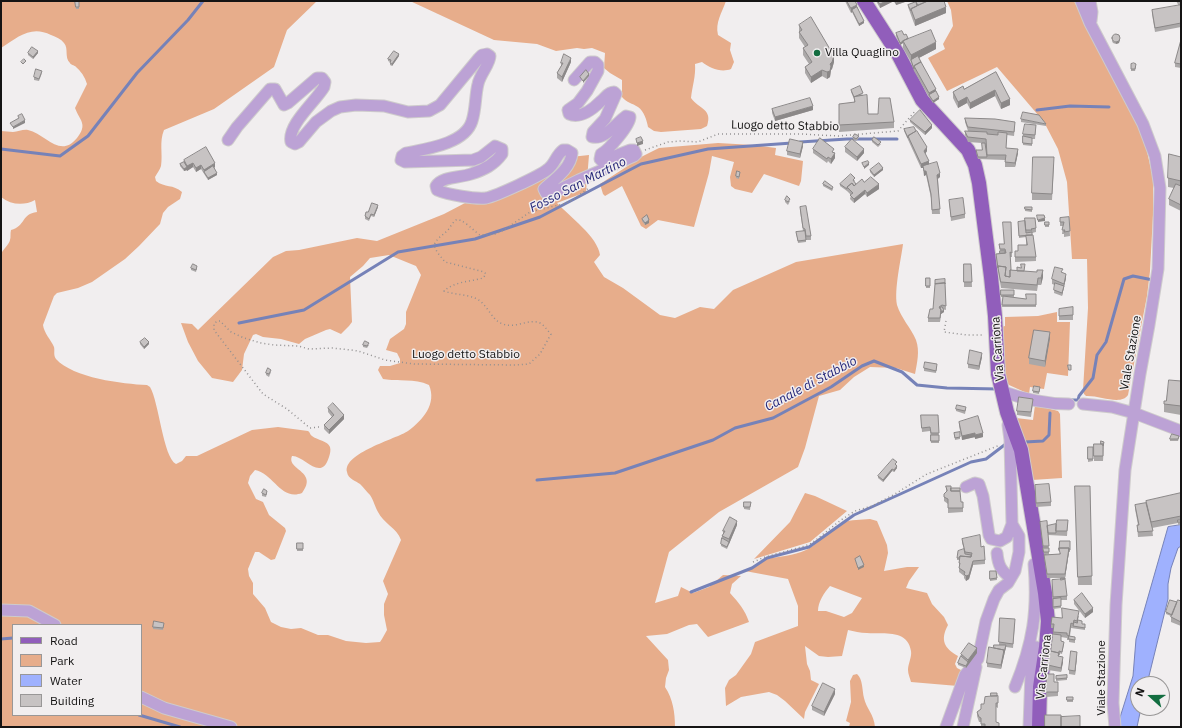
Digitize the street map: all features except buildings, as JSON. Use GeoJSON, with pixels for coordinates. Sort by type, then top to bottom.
{"type":"FeatureCollection","features":[{"type":"Feature","properties":{"kind":"main road","name":"Via Carriona"},"geometry":{"type":"LineString","coordinates":[[864,1],[898,54],[922,100],[968,150],[975,165],[979,183],[991,277],[998,374],[1007,412],[1021,450],[1045,594],[1048,621],[1040,687],[1039,727]]}},
{"type":"Feature","properties":{"kind":"street","name":"Viale Stazione"},"geometry":{"type":"LineString","coordinates":[[1081,1],[1090,23],[1143,124],[1155,156],[1160,188],[1158,269],[1125,470],[1116,605],[1113,702],[1115,727]]}},
{"type":"Feature","properties":{"kind":"street"},"geometry":{"type":"LineString","coordinates":[[1090,1],[1092,12],[1090,23]]}},
{"type":"Feature","properties":{"kind":"street"},"geometry":{"type":"LineString","coordinates":[[228,140],[237,127],[270,89],[275,90],[284,105],[317,78],[322,78],[325,82],[324,87],[298,121],[291,133],[291,142],[295,144],[299,142],[316,122],[331,111],[340,107],[356,105],[384,106],[408,112],[429,111],[440,105],[479,58],[482,55],[487,54],[490,56],[490,61],[479,80],[472,120],[469,128],[462,136],[437,146],[406,153],[402,156],[401,160],[405,162],[473,160],[481,157],[495,146],[502,149],[502,154],[497,162],[480,171],[441,181],[436,186],[438,190],[473,197],[487,198],[541,175],[550,169],[556,161],[559,153],[563,150],[567,150],[572,153],[572,160],[555,180],[544,189],[546,193],[551,194],[636,154],[634,150],[630,150],[602,161],[600,160],[601,154],[612,144],[630,122],[630,117],[626,116],[613,129],[596,137],[592,137],[593,132],[605,118],[616,94],[614,92],[610,92],[601,102],[583,114],[573,116],[569,114],[568,110],[574,107],[587,91],[598,71],[598,65],[595,62],[590,62],[574,80]]}},
{"type":"Feature","properties":{"kind":"street"},"geometry":{"type":"LineString","coordinates":[[1001,391],[1043,402],[1069,404]]}},
{"type":"Feature","properties":{"kind":"street"},"geometry":{"type":"LineString","coordinates":[[1082,404],[1112,406],[1181,431]]}},
{"type":"Feature","properties":{"kind":"street"},"geometry":{"type":"LineString","coordinates":[[966,487],[979,484],[983,496],[989,535],[991,539],[1000,541],[1007,537],[1012,524],[1010,440],[1007,412]]}},
{"type":"Feature","properties":{"kind":"street"},"geometry":{"type":"LineString","coordinates":[[946,727],[964,675],[978,659],[986,620],[994,599],[1015,571],[1019,552],[1019,536],[1012,524]]}},
{"type":"Feature","properties":{"kind":"street"},"geometry":{"type":"LineString","coordinates":[[1015,686],[1024,665],[1032,634],[1036,610],[1034,529]]}},
{"type":"Feature","properties":{"kind":"street"},"geometry":{"type":"LineString","coordinates":[[997,553],[1000,568],[1004,574],[1011,578]]}},
{"type":"Feature","properties":{"kind":"street"},"geometry":{"type":"LineString","coordinates":[[1,610],[29,611],[53,624]]}},
{"type":"Feature","properties":{"kind":"street"},"geometry":{"type":"LineString","coordinates":[[1029,727],[1031,673],[1038,638],[1036,635],[1032,634]]}},
{"type":"Feature","properties":{"kind":"street"},"geometry":{"type":"LineString","coordinates":[[966,725],[976,667],[975,662]]}},
{"type":"Feature","properties":{"kind":"street"},"geometry":{"type":"LineString","coordinates":[[142,698],[164,708],[231,727]]}},
{"type":"Feature","properties":{"kind":"path","name":"Luogo detto Stabbio"},"geometry":{"type":"LineString","coordinates":[[636,154],[663,143],[681,141],[698,142],[718,134],[801,134],[838,136],[898,131],[910,116],[919,108],[922,100]]}},
{"type":"Feature","properties":{"kind":"path","name":"Luogo detto Stabbio"},"geometry":{"type":"LineString","coordinates":[[319,427],[310,428],[287,409],[263,394],[214,330],[214,324],[217,321],[220,321],[231,332],[261,343],[298,346],[309,349],[332,348],[358,351],[385,360],[400,363],[529,364],[540,354],[551,334],[541,323],[535,322],[515,326],[503,324],[496,319],[483,303],[477,299],[469,296],[450,294],[444,291],[448,287],[460,282],[483,278],[486,274],[484,272],[445,262],[437,252],[434,245],[438,237],[447,232],[456,220],[463,221],[480,235],[495,234],[511,226],[530,212],[573,200],[591,186]]}},
{"type":"Feature","properties":{"kind":"path"},"geometry":{"type":"LineString","coordinates":[[946,321],[944,332],[976,336],[996,333]]}},
{"type":"Feature","properties":{"kind":"path"},"geometry":{"type":"LineString","coordinates":[[753,562],[812,543],[841,520],[856,511],[872,506],[895,494],[927,474],[1010,440]]}},
{"type":"Feature","properties":{"kind":"green space"},"geometry":{"type":"Polygon","coordinates":[[[1,1],[317,1],[287,30],[274,67],[214,109],[164,130],[162,139],[161,166],[155,177],[156,181],[159,183],[182,192],[180,199],[168,207],[163,213],[160,224],[125,259],[92,282],[78,288],[57,293],[54,296],[43,325],[54,347],[55,358],[64,366],[74,371],[99,379],[147,385],[150,387],[156,404],[164,441],[172,459],[176,464],[182,461],[186,456],[197,456],[252,430],[278,427],[308,431],[312,436],[329,445],[329,457],[326,464],[322,468],[312,466],[302,459],[292,456],[291,461],[293,465],[305,475],[307,480],[306,486],[302,493],[288,493],[262,472],[255,470],[250,476],[248,483],[256,499],[263,502],[269,515],[285,528],[286,531],[275,559],[271,560],[259,552],[255,552],[248,569],[249,576],[253,583],[253,594],[265,608],[271,622],[281,627],[291,629],[301,628],[318,635],[328,635],[346,641],[366,643],[380,642],[382,639],[387,630],[384,615],[384,604],[388,594],[383,581],[401,540],[396,532],[380,516],[370,495],[360,484],[352,480],[349,476],[347,472],[348,465],[361,453],[414,427],[427,411],[431,399],[429,385],[412,381],[383,379],[378,370],[380,366],[390,366],[400,363],[397,353],[386,350],[390,339],[404,329],[406,324],[406,312],[421,275],[416,266],[389,255],[370,258],[350,277],[352,322],[341,334],[330,329],[305,339],[299,344],[281,339],[263,337],[256,334],[253,335],[244,354],[242,370],[233,382],[212,378],[198,361],[188,342],[181,323],[192,324],[198,330],[273,257],[286,251],[299,250],[357,238],[377,241],[444,214],[465,203],[487,201],[546,175],[571,157],[589,155],[586,192],[557,203],[589,234],[594,241],[600,255],[594,262],[604,277],[623,288],[660,315],[675,318],[700,307],[714,309],[733,290],[796,262],[903,244],[896,298],[899,310],[916,340],[918,348],[915,374],[896,368],[870,367],[854,377],[840,390],[819,396],[805,448],[798,467],[719,512],[669,552],[655,603],[678,596],[681,587],[693,593],[709,587],[723,575],[741,576],[732,584],[730,593],[746,614],[749,622],[708,637],[697,624],[689,625],[667,634],[646,636],[668,660],[669,670],[665,687],[673,706],[675,727],[1,727],[1,254],[9,242],[11,230],[19,226],[28,215],[37,212],[35,200],[18,204],[9,202],[1,197],[1,131],[13,132],[28,130],[35,132],[59,146],[71,144],[77,138],[83,126],[75,108],[87,84],[81,72],[68,61],[65,45],[60,39],[44,32],[37,31],[19,36],[1,48],[1,1]]]}},
{"type":"Feature","properties":{"kind":"green space"},"geometry":{"type":"Polygon","coordinates":[[[410,1],[726,1],[719,18],[717,30],[718,35],[731,43],[730,50],[734,62],[731,69],[727,70],[712,68],[702,62],[695,64],[691,98],[707,113],[707,126],[701,129],[661,132],[654,131],[648,127],[642,111],[622,97],[622,80],[604,68],[605,53],[592,48],[577,48],[556,51],[537,44],[494,40],[410,1]]]}},
{"type":"Feature","properties":{"kind":"green space"},"geometry":{"type":"Polygon","coordinates":[[[947,1],[1074,1],[1137,124],[1146,147],[1153,178],[1153,215],[1147,296],[1128,395],[1125,398],[1115,400],[1086,396],[1084,394],[1088,308],[1087,259],[1072,259],[1067,182],[1058,149],[1044,122],[997,67],[947,91],[928,58],[945,49],[943,44],[953,26],[951,10],[947,1]]]}},
{"type":"Feature","properties":{"kind":"green space"},"geometry":{"type":"Polygon","coordinates":[[[718,143],[776,148],[775,155],[803,161],[799,186],[764,174],[752,193],[735,189],[731,186],[730,177],[734,162],[712,156],[709,173],[694,227],[658,220],[646,229],[641,226],[622,186],[605,196],[603,194],[600,184],[643,156],[659,148],[718,143]]]}},
{"type":"Feature","properties":{"kind":"green space"},"geometry":{"type":"Polygon","coordinates":[[[1057,312],[1057,322],[1070,322],[1068,376],[1047,373],[1044,389],[1030,387],[1029,394],[1009,385],[1005,381],[1001,327],[1005,326],[1005,317],[1038,316],[1057,312]]]}},
{"type":"Feature","properties":{"kind":"green space"},"geometry":{"type":"Polygon","coordinates":[[[1035,405],[1058,411],[1060,414],[1062,478],[1032,480],[1016,418],[1033,420],[1035,405]]]}},
{"type":"Feature","properties":{"kind":"green space"},"geometry":{"type":"Polygon","coordinates":[[[805,493],[847,511],[810,542],[754,559],[790,522],[805,493]]]}},
{"type":"Feature","properties":{"kind":"green space"},"geometry":{"type":"Polygon","coordinates":[[[870,519],[877,521],[887,545],[888,553],[884,571],[907,567],[919,567],[906,588],[927,593],[932,604],[944,617],[948,625],[944,635],[945,643],[949,650],[958,656],[955,664],[957,668],[963,671],[958,686],[911,682],[908,670],[911,651],[909,644],[900,636],[887,633],[864,633],[848,630],[842,656],[819,656],[805,646],[811,680],[819,684],[805,712],[804,719],[785,701],[777,695],[769,692],[741,697],[726,706],[725,688],[729,680],[736,675],[751,654],[755,642],[798,626],[798,606],[788,579],[745,571],[767,559],[791,555],[806,550],[816,544],[838,525],[853,520],[870,519]],[[830,586],[819,604],[818,611],[826,611],[844,617],[852,613],[862,598],[830,586]]]}},
{"type":"Feature","properties":{"kind":"green space"},"geometry":{"type":"Polygon","coordinates":[[[857,674],[862,685],[865,702],[873,718],[875,727],[849,727],[850,723],[846,721],[851,702],[850,681],[853,675],[857,674]]]}},
{"type":"Feature","properties":{"kind":"water"},"geometry":{"type":"Polygon","coordinates":[[[1181,525],[1181,546],[1178,548],[1171,568],[1168,584],[1168,599],[1149,676],[1133,676],[1136,639],[1168,527],[1181,525]]]}},
{"type":"Feature","properties":{"kind":"water"},"geometry":{"type":"Polygon","coordinates":[[[1130,686],[1130,716],[1139,716],[1137,727],[1117,727],[1130,686]]]}},
{"type":"Feature","properties":{"kind":"waterway"},"geometry":{"type":"LineString","coordinates":[[1,149],[60,156],[88,136],[137,73],[188,20],[203,1]]}},
{"type":"Feature","properties":{"kind":"waterway","name":"Fosso San Martino"},"geometry":{"type":"LineString","coordinates":[[1037,110],[1070,106],[1109,107]]}},
{"type":"Feature","properties":{"kind":"waterway","name":"Fosso San Martino"},"geometry":{"type":"LineString","coordinates":[[800,142],[847,139],[897,139]]}},
{"type":"Feature","properties":{"kind":"waterway","name":"Fosso San Martino"},"geometry":{"type":"LineString","coordinates":[[239,323],[304,310],[398,252],[475,239],[540,217],[641,164],[708,149],[792,143]]}},
{"type":"Feature","properties":{"kind":"waterway","name":"Canale di Stabbio"},"geometry":{"type":"LineString","coordinates":[[1069,400],[1078,400],[1079,396],[1093,378],[1097,355],[1106,342],[1124,279],[1133,276],[1153,280]]}},
{"type":"Feature","properties":{"kind":"waterway","name":"Canale di Stabbio"},"geometry":{"type":"LineString","coordinates":[[537,480],[615,473],[713,440],[735,428],[773,418],[831,387],[862,366],[874,361],[902,372],[917,385],[947,388],[998,389]]}},
{"type":"Feature","properties":{"kind":"waterway","name":"Canale di Stabbio"},"geometry":{"type":"LineString","coordinates":[[1025,442],[1043,441],[1049,435],[1050,413]]}},
{"type":"Feature","properties":{"kind":"waterway","name":"Canale di Stabbio"},"geometry":{"type":"LineString","coordinates":[[691,592],[752,568],[767,558],[809,547],[854,515],[971,462],[986,459],[1007,443]]}},
{"type":"Feature","properties":{"kind":"waterway"},"geometry":{"type":"LineString","coordinates":[[1,639],[12,638]]}},
{"type":"Feature","properties":{"kind":"waterway"},"geometry":{"type":"LineString","coordinates":[[142,716],[180,727]]}},
{"type":"Feature","properties":{"kind":"place","name":"Villa Quaglino"},"geometry":{"type":"Point","coordinates":[817,53]}}]}
